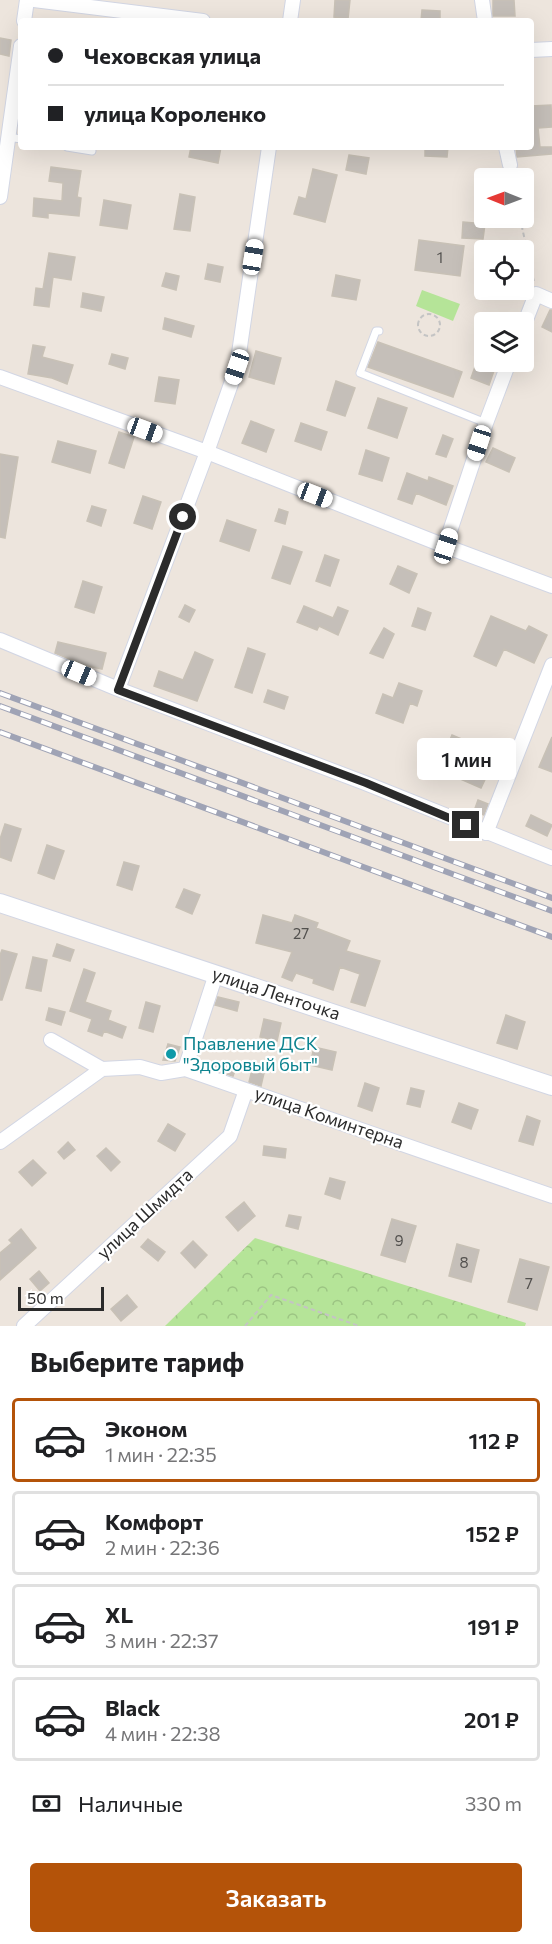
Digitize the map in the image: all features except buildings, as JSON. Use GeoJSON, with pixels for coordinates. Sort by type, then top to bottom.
{"type":"FeatureCollection","features":[{"type":"Feature","properties":{"kind":"main road","name":"улица Ленточка"},"geometry":{"type":"LineString","coordinates":[[0,903],[552,1086]]}},
{"type":"Feature","properties":{"kind":"street"},"geometry":{"type":"LineString","coordinates":[[24,18],[27,0]]}},
{"type":"Feature","properties":{"kind":"street"},"geometry":{"type":"LineString","coordinates":[[34,0],[178,18]]}},
{"type":"Feature","properties":{"kind":"street"},"geometry":{"type":"LineString","coordinates":[[290,18],[293,0]]}},
{"type":"Feature","properties":{"kind":"street"},"geometry":{"type":"LineString","coordinates":[[482,0],[485,18]]}},
{"type":"Feature","properties":{"kind":"street"},"geometry":{"type":"LineString","coordinates":[[534,50],[552,49]]}},
{"type":"Feature","properties":{"kind":"street"},"geometry":{"type":"LineString","coordinates":[[0,197],[15,138],[18,92]]}},
{"type":"Feature","properties":{"kind":"street"},"geometry":{"type":"LineString","coordinates":[[118,690],[237,367],[269,150]]}},
{"type":"Feature","properties":{"kind":"street"},"geometry":{"type":"LineString","coordinates":[[507,150],[510,165]]}},
{"type":"Feature","properties":{"kind":"street"},"geometry":{"type":"LineString","coordinates":[[529,312],[536,294],[552,301]]}},
{"type":"Feature","properties":{"kind":"street"},"geometry":{"type":"LineString","coordinates":[[446,546],[486,423],[490,398],[504,372]]}},
{"type":"Feature","properties":{"kind":"street"},"geometry":{"type":"LineString","coordinates":[[0,377],[207,452],[552,586]]}},
{"type":"Feature","properties":{"kind":"street"},"geometry":{"type":"LineString","coordinates":[[0,640],[118,690],[366,783],[552,858]]}},
{"type":"Feature","properties":{"kind":"street"},"geometry":{"type":"LineString","coordinates":[[486,833],[552,665]]}},
{"type":"Feature","properties":{"kind":"street"},"geometry":{"type":"LineString","coordinates":[[185,1069],[216,974]]}},
{"type":"Feature","properties":{"kind":"street"},"geometry":{"type":"LineString","coordinates":[[0,1142],[102,1069],[51,1040]]}},
{"type":"Feature","properties":{"kind":"street","name":"улица Коминтерна"},"geometry":{"type":"LineString","coordinates":[[102,1069],[140,1067],[161,1073],[185,1069],[552,1196]]}},
{"type":"Feature","properties":{"kind":"street","name":"улица Шмидта"},"geometry":{"type":"LineString","coordinates":[[24,1326],[230,1136],[246,1090]]}},
{"type":"Feature","properties":{"kind":"lane"},"geometry":{"type":"LineString","coordinates":[[86,150],[92,151]]}},
{"type":"Feature","properties":{"kind":"lane"},"geometry":{"type":"LineString","coordinates":[[379,331],[376,331],[360,373],[486,423]]}},
{"type":"Feature","properties":{"kind":"path"},"geometry":{"type":"LineString","coordinates":[[522,228],[536,294]]}},
{"type":"Feature","properties":{"kind":"path"},"geometry":{"type":"LineString","coordinates":[[424,315],[436,315],[440,326],[436,333],[430,335],[423,334],[418,323],[424,315]]}},
{"type":"Feature","properties":{"kind":"path"},"geometry":{"type":"LineString","coordinates":[[430,335],[430,342]]}},
{"type":"Feature","properties":{"kind":"path"},"geometry":{"type":"LineString","coordinates":[[245,1326],[271,1295],[359,1326]]}},
{"type":"Feature","properties":{"kind":"green space"},"geometry":{"type":"Polygon","coordinates":[[[422,290],[460,304],[453,321],[416,306],[422,290]]]}},
{"type":"Feature","properties":{"kind":"green space"},"geometry":{"type":"Polygon","coordinates":[[[255,1238],[526,1323],[525,1326],[165,1326],[255,1238]]]}},
{"type":"Feature","properties":{"kind":"railway"},"geometry":{"type":"LineString","coordinates":[[0,693],[552,898]]}},
{"type":"Feature","properties":{"kind":"railway"},"geometry":{"type":"LineString","coordinates":[[0,706],[552,911]]}},
{"type":"Feature","properties":{"kind":"railway"},"geometry":{"type":"LineString","coordinates":[[0,732],[552,937]]}},
{"type":"Feature","properties":{"kind":"place","name":"Правление ДСК \"Здоровый быт\""},"geometry":{"type":"Point","coordinates":[171,1054]}},
{"type":"Feature","properties":{"kind":"route"},"geometry":{"type":"LineString","coordinates":[[183,517],[118,690],[366,783],[466,825]]}}]}
